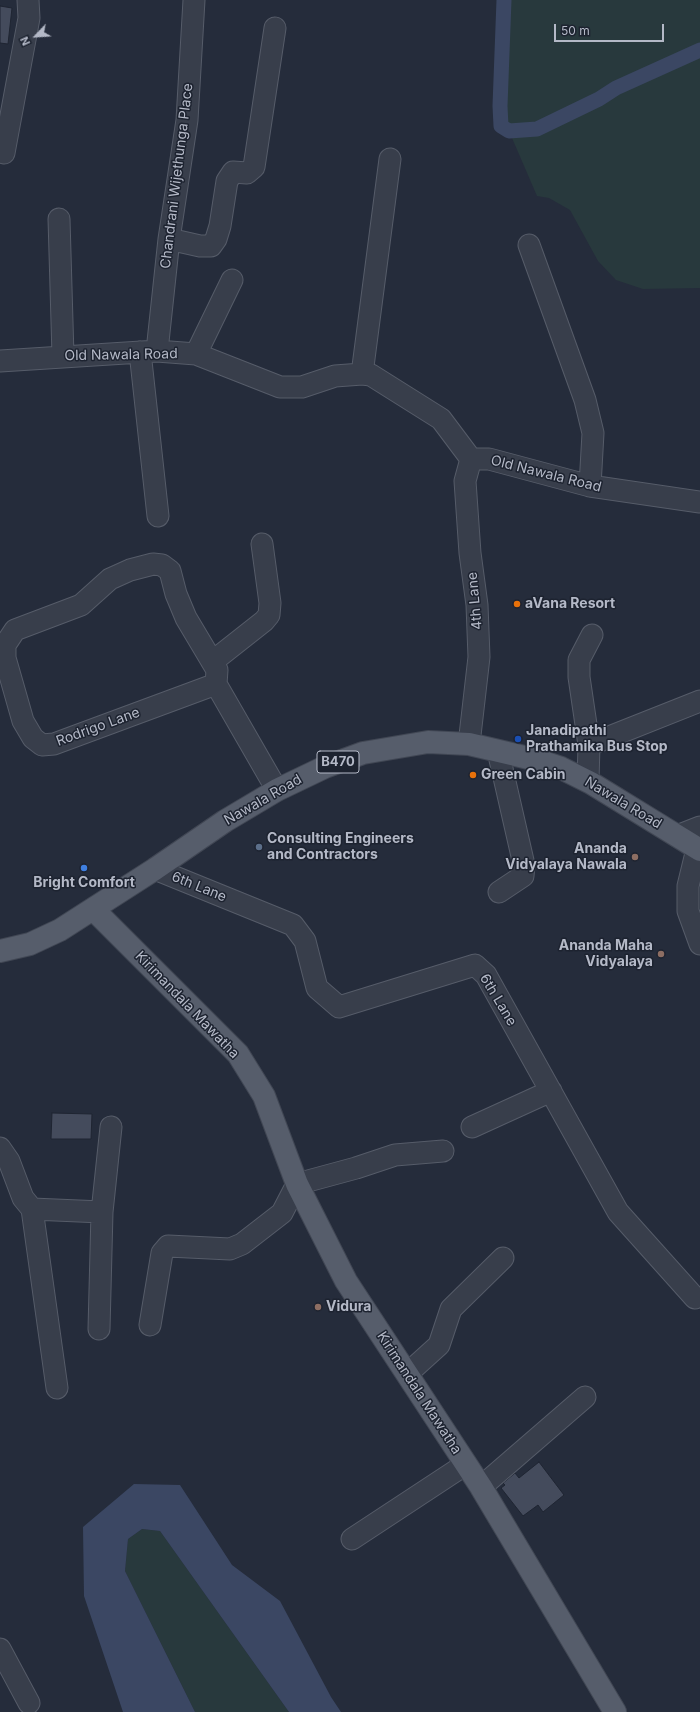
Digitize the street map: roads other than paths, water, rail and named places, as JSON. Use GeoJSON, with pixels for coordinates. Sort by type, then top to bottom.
{"type":"FeatureCollection","features":[{"type":"Feature","properties":{"kind":"main road","name":"Nawala Road"},"geometry":{"type":"LineString","coordinates":[[0,951],[30,944],[60,930],[155,869],[225,821],[276,790],[324,767],[363,753],[428,742],[469,744],[537,760],[561,768],[588,781],[698,849]]}},
{"type":"Feature","properties":{"kind":"main road","name":"Kirimandala Mawatha"},"geometry":{"type":"LineString","coordinates":[[93,909],[238,1054],[264,1096],[297,1184],[346,1281],[481,1487],[615,1712]]}},
{"type":"Feature","properties":{"kind":"street"},"geometry":{"type":"LineString","coordinates":[[4,153],[29,18],[28,0]]}},
{"type":"Feature","properties":{"kind":"street","name":"Chandrani Wijethunga Place"},"geometry":{"type":"LineString","coordinates":[[158,516],[148,352],[169,240],[187,120],[194,0]]}},
{"type":"Feature","properties":{"kind":"street"},"geometry":{"type":"LineString","coordinates":[[169,240],[200,246],[211,246],[216,239],[220,226],[227,181],[233,172],[247,173],[254,168],[275,28]]}},
{"type":"Feature","properties":{"kind":"street"},"geometry":{"type":"LineString","coordinates":[[362,374],[390,159]]}},
{"type":"Feature","properties":{"kind":"street"},"geometry":{"type":"LineString","coordinates":[[59,219],[63,356]]}},
{"type":"Feature","properties":{"kind":"street"},"geometry":{"type":"LineString","coordinates":[[529,245],[588,413],[593,433],[590,486]]}},
{"type":"Feature","properties":{"kind":"street"},"geometry":{"type":"LineString","coordinates":[[196,354],[232,280]]}},
{"type":"Feature","properties":{"kind":"street","name":"Old Nawala Road"},"geometry":{"type":"LineString","coordinates":[[1,357],[148,352],[196,354],[280,387],[302,387],[335,376],[362,374],[371,375],[441,419],[471,459],[489,459],[590,486],[700,502]]}},
{"type":"Feature","properties":{"kind":"street","name":"4th Lane"},"geometry":{"type":"LineString","coordinates":[[469,744],[479,657],[477,605],[470,553],[465,481],[471,459]]}},
{"type":"Feature","properties":{"kind":"street"},"geometry":{"type":"LineString","coordinates":[[212,662],[264,621],[269,615],[270,603],[262,544]]}},
{"type":"Feature","properties":{"kind":"street","name":"Rodrigo Lane"},"geometry":{"type":"LineString","coordinates":[[216,684],[54,744],[42,745],[33,738],[23,721],[4,658],[2,643],[15,630],[81,606],[110,579],[130,570],[153,564],[162,565],[170,571],[176,594],[186,618],[217,670],[216,684],[276,790]]}},
{"type":"Feature","properties":{"kind":"street"},"geometry":{"type":"LineString","coordinates":[[588,781],[589,745],[579,677],[579,660],[592,635]]}},
{"type":"Feature","properties":{"kind":"street"},"geometry":{"type":"LineString","coordinates":[[589,745],[700,701]]}},
{"type":"Feature","properties":{"kind":"street"},"geometry":{"type":"LineString","coordinates":[[498,751],[524,865],[523,876],[499,892]]}},
{"type":"Feature","properties":{"kind":"street"},"geometry":{"type":"LineString","coordinates":[[677,836],[700,827]]}},
{"type":"Feature","properties":{"kind":"street"},"geometry":{"type":"LineString","coordinates":[[698,849],[688,886],[688,911],[700,944]]}},
{"type":"Feature","properties":{"kind":"street","name":"6th Lane"},"geometry":{"type":"LineString","coordinates":[[155,869],[293,925],[305,941],[317,988],[339,1007],[475,965],[486,975],[618,1212],[696,1298]]}},
{"type":"Feature","properties":{"kind":"street"},"geometry":{"type":"LineString","coordinates":[[472,1127],[550,1091]]}},
{"type":"Feature","properties":{"kind":"street"},"geometry":{"type":"LineString","coordinates":[[99,1329],[102,1212],[111,1127]]}},
{"type":"Feature","properties":{"kind":"street"},"geometry":{"type":"LineString","coordinates":[[0,1148],[9,1161],[23,1198],[32,1209],[57,1388]]}},
{"type":"Feature","properties":{"kind":"street"},"geometry":{"type":"LineString","coordinates":[[150,1325],[162,1253],[168,1246],[230,1249],[242,1244],[282,1213],[297,1184],[356,1168],[395,1155],[442,1151]]}},
{"type":"Feature","properties":{"kind":"street"},"geometry":{"type":"LineString","coordinates":[[32,1209],[102,1212]]}},
{"type":"Feature","properties":{"kind":"street"},"geometry":{"type":"LineString","coordinates":[[407,1374],[439,1345],[451,1310],[503,1258]]}},
{"type":"Feature","properties":{"kind":"street"},"geometry":{"type":"LineString","coordinates":[[481,1487],[585,1397]]}},
{"type":"Feature","properties":{"kind":"street"},"geometry":{"type":"LineString","coordinates":[[352,1539],[466,1464]]}},
{"type":"Feature","properties":{"kind":"street"},"geometry":{"type":"LineString","coordinates":[[0,1649],[29,1703]]}},
{"type":"Feature","properties":{"kind":"water"},"geometry":{"type":"Polygon","coordinates":[[[134,1484],[180,1485],[232,1565],[280,1601],[331,1697],[341,1712],[289,1712],[160,1531],[142,1529],[128,1539],[125,1571],[195,1712],[123,1712],[84,1596],[83,1527],[134,1484]]]}},
{"type":"Feature","properties":{"kind":"waterway"},"geometry":{"type":"LineString","coordinates":[[504,0],[500,106],[501,126],[509,131],[537,129],[599,99],[616,88],[700,50]]}},
{"type":"Feature","properties":{"kind":"place","name":"aVana Resort"},"geometry":{"type":"Point","coordinates":[517,604]}},
{"type":"Feature","properties":{"kind":"place","name":"Janadipathi Prathamika Bus Stop"},"geometry":{"type":"Point","coordinates":[518,739]}},
{"type":"Feature","properties":{"kind":"place","name":"Green Cabin"},"geometry":{"type":"Point","coordinates":[473,775]}},
{"type":"Feature","properties":{"kind":"place","name":"Consulting Engineers and Contractors"},"geometry":{"type":"Point","coordinates":[259,847]}},
{"type":"Feature","properties":{"kind":"place","name":"Ananda Vidyalaya Nawala"},"geometry":{"type":"Point","coordinates":[635,857]}},
{"type":"Feature","properties":{"kind":"place","name":"Bright Comfort"},"geometry":{"type":"Point","coordinates":[84,868]}},
{"type":"Feature","properties":{"kind":"place","name":"Ananda Maha Vidyalaya"},"geometry":{"type":"Point","coordinates":[661,954]}},
{"type":"Feature","properties":{"kind":"place","name":"Vidura"},"geometry":{"type":"Point","coordinates":[318,1307]}}]}
